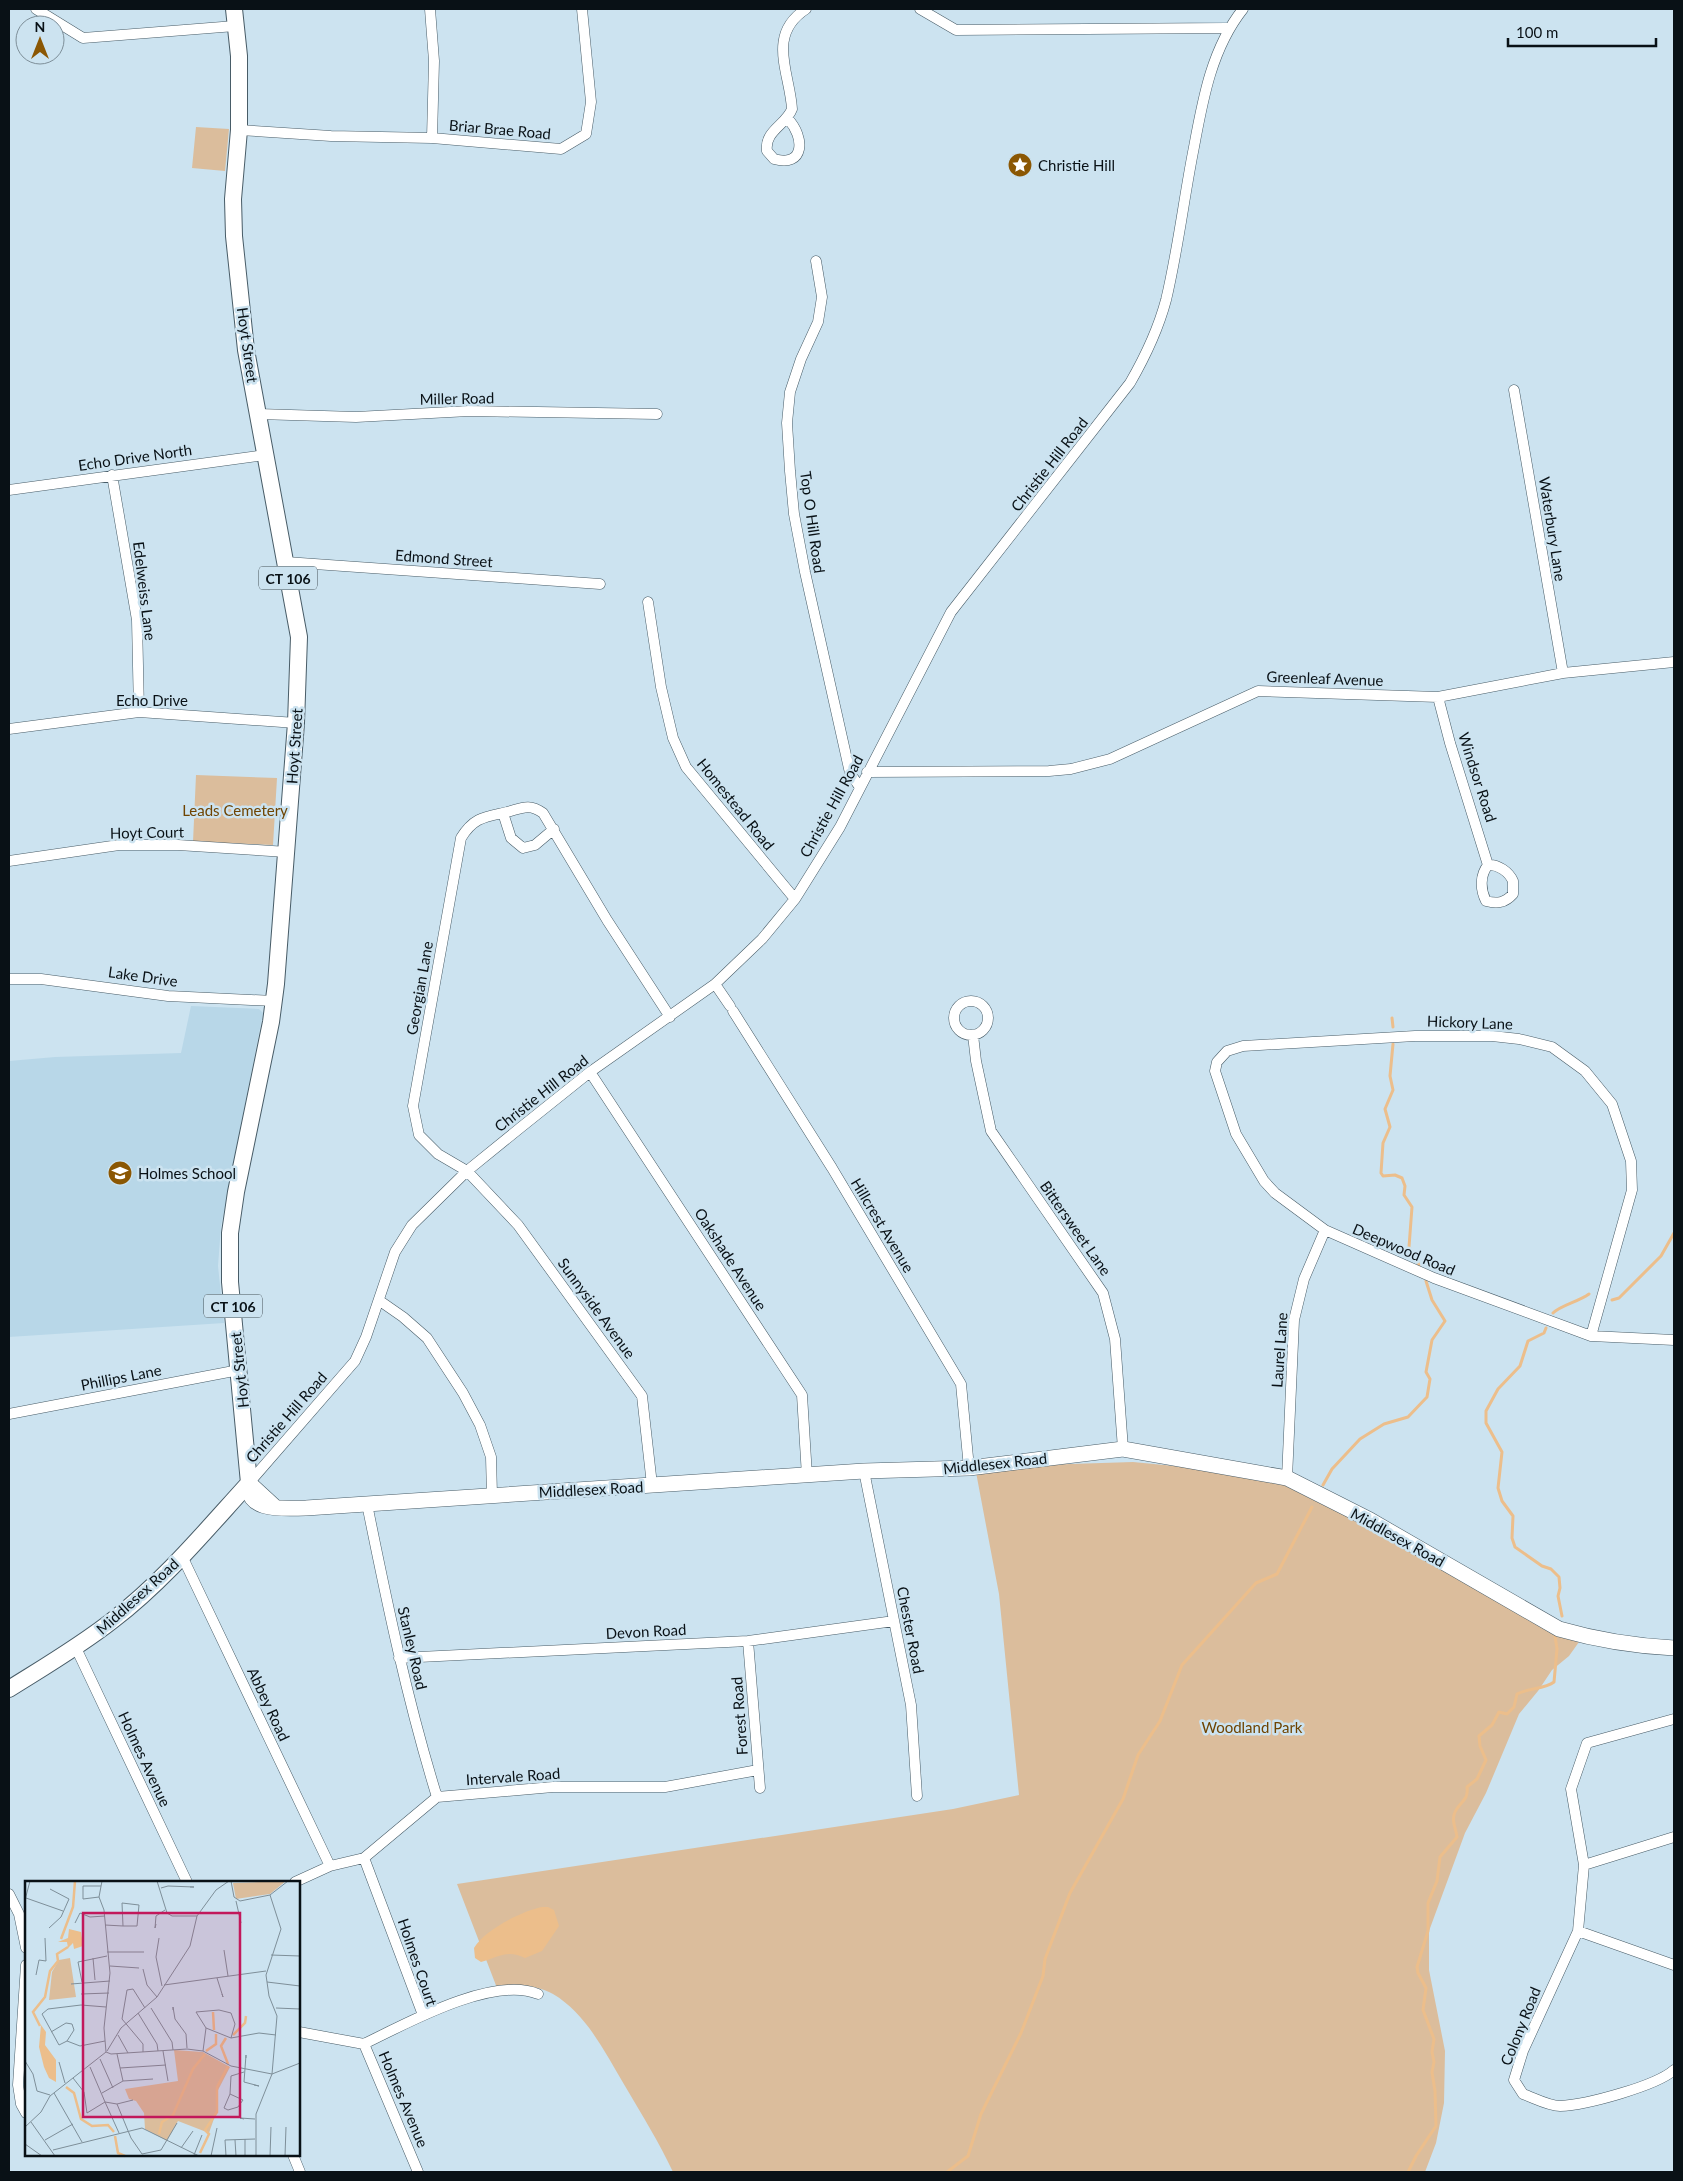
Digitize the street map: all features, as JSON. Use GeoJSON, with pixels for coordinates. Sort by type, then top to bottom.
{"type":"FeatureCollection","features":[{"type":"Feature","properties":{"kind":"main road","name":"Hoyt Street"},"geometry":{"type":"LineString","coordinates":[[234,9],[239,56],[239,130],[233,199],[234,232],[246,350],[299,637],[296,723],[274,1001],[236,1192],[230,1233],[229,1266],[249,1483]]}},
{"type":"Feature","properties":{"kind":"main road","name":"Middlesex Road"},"geometry":{"type":"LineString","coordinates":[[9,1689],[76,1648],[133,1604],[182,1556],[249,1483]]}},
{"type":"Feature","properties":{"kind":"street"},"geometry":{"type":"LineString","coordinates":[[36,9],[83,38],[236,26]]}},
{"type":"Feature","properties":{"kind":"street","name":"Briar Brae Road"},"geometry":{"type":"LineString","coordinates":[[430,9],[434,61],[432,138]]}},
{"type":"Feature","properties":{"kind":"street","name":"Briar Brae Road"},"geometry":{"type":"LineString","coordinates":[[239,130],[332,136],[432,138],[561,149],[586,134],[591,102],[582,9]]}},
{"type":"Feature","properties":{"kind":"street"},"geometry":{"type":"LineString","coordinates":[[788,119],[792,109],[784,72],[782,46],[789,27],[806,9]]}},
{"type":"Feature","properties":{"kind":"street"},"geometry":{"type":"LineString","coordinates":[[920,9],[956,30],[1228,28]]}},
{"type":"Feature","properties":{"kind":"street","name":"Christie Hill Road"},"geometry":{"type":"LineString","coordinates":[[249,1483],[355,1361],[380,1301],[395,1252],[412,1225],[468,1171],[590,1072],[715,984],[762,939],[795,899],[840,827],[859,786],[951,612],[1130,383],[1150,347],[1166,301],[1198,124],[1210,71],[1228,28],[1243,9]]}},
{"type":"Feature","properties":{"kind":"street","name":"Top O Hill Road"},"geometry":{"type":"LineString","coordinates":[[816,261],[822,297],[818,322],[801,359],[790,392],[787,423],[794,514],[850,773],[859,786]]}},
{"type":"Feature","properties":{"kind":"street","name":"Waterbury Lane"},"geometry":{"type":"LineString","coordinates":[[1514,390],[1563,673]]}},
{"type":"Feature","properties":{"kind":"street","name":"Miller Road"},"geometry":{"type":"LineString","coordinates":[[258,414],[356,416],[469,411],[657,414]]}},
{"type":"Feature","properties":{"kind":"street","name":"Echo Drive North"},"geometry":{"type":"LineString","coordinates":[[9,490],[265,455]]}},
{"type":"Feature","properties":{"kind":"street","name":"Edelweiss Lane"},"geometry":{"type":"LineString","coordinates":[[112,475],[137,620],[139,712]]}},
{"type":"Feature","properties":{"kind":"street","name":"Edmond Street"},"geometry":{"type":"LineString","coordinates":[[286,562],[600,584]]}},
{"type":"Feature","properties":{"kind":"street","name":"Homestead Road"},"geometry":{"type":"LineString","coordinates":[[648,602],[669,721],[673,738],[686,767],[795,899]]}},
{"type":"Feature","properties":{"kind":"street","name":"Greenleaf Avenue"},"geometry":{"type":"LineString","coordinates":[[867,772],[1049,771],[1071,769],[1110,759],[1258,691],[1438,697],[1563,673],[1674,662]]}},
{"type":"Feature","properties":{"kind":"street","name":"Windsor Road"},"geometry":{"type":"LineString","coordinates":[[1438,697],[1450,743],[1488,865]]}},
{"type":"Feature","properties":{"kind":"street","name":"Echo Drive"},"geometry":{"type":"LineString","coordinates":[[9,729],[139,712],[296,723]]}},
{"type":"Feature","properties":{"kind":"street","name":"Georgian Lane"},"geometry":{"type":"LineString","coordinates":[[468,1171],[438,1154],[420,1135],[413,1106],[461,837],[471,824],[482,817],[526,806],[535,807],[543,813],[607,920],[670,1017]]}},
{"type":"Feature","properties":{"kind":"street"},"geometry":{"type":"LineString","coordinates":[[503,813],[511,838],[523,848],[535,846],[554,829]]}},
{"type":"Feature","properties":{"kind":"street","name":"Hoyt Court"},"geometry":{"type":"LineString","coordinates":[[9,861],[119,845],[178,845],[287,852]]}},
{"type":"Feature","properties":{"kind":"street","name":"Lake Drive"},"geometry":{"type":"LineString","coordinates":[[9,979],[58,981],[168,996],[274,1001]]}},
{"type":"Feature","properties":{"kind":"street","name":"Hillcrest Avenue"},"geometry":{"type":"LineString","coordinates":[[715,984],[832,1168],[961,1384],[969,1468]]}},
{"type":"Feature","properties":{"kind":"street","name":"Bittersweet Lane"},"geometry":{"type":"LineString","coordinates":[[973,1034],[976,1061],[991,1131],[1103,1293],[1115,1339],[1123,1449]]}},
{"type":"Feature","properties":{"kind":"street","name":"Hickory Lane"},"geometry":{"type":"LineString","coordinates":[[1217,1062],[1227,1051],[1243,1046],[1462,1035],[1519,1039],[1552,1047],[1585,1071],[1612,1104],[1631,1161],[1632,1190],[1591,1336]]}},
{"type":"Feature","properties":{"kind":"street","name":"Deepwood Road"},"geometry":{"type":"LineString","coordinates":[[1217,1062],[1215,1071],[1221,1092],[1236,1134],[1254,1168],[1275,1193],[1325,1230],[1434,1278],[1591,1336],[1674,1340]]}},
{"type":"Feature","properties":{"kind":"street","name":"Oakshade Avenue"},"geometry":{"type":"LineString","coordinates":[[590,1072],[802,1395],[807,1476]]}},
{"type":"Feature","properties":{"kind":"street","name":"Sunnyside Avenue"},"geometry":{"type":"LineString","coordinates":[[468,1171],[518,1224],[642,1396],[652,1485]]}},
{"type":"Feature","properties":{"kind":"street","name":"Laurel Lane"},"geometry":{"type":"LineString","coordinates":[[1287,1478],[1294,1320],[1304,1279],[1325,1230]]}},
{"type":"Feature","properties":{"kind":"street"},"geometry":{"type":"LineString","coordinates":[[380,1301],[403,1317],[427,1338],[480,1424],[491,1457],[492,1495]]}},
{"type":"Feature","properties":{"kind":"street","name":"Phillips Lane"},"geometry":{"type":"LineString","coordinates":[[9,1414],[239,1370]]}},
{"type":"Feature","properties":{"kind":"street","name":"Middlesex Road"},"geometry":{"type":"LineString","coordinates":[[249,1483],[274,1506],[306,1508],[864,1471],[969,1468],[1123,1449],[1287,1478],[1378,1525],[1559,1629],[1593,1639],[1640,1646],[1674,1648]]}},
{"type":"Feature","properties":{"kind":"street","name":"Chester Road"},"geometry":{"type":"LineString","coordinates":[[864,1471],[911,1705],[916,1796]]}},
{"type":"Feature","properties":{"kind":"street","name":"Stanley Road"},"geometry":{"type":"LineString","coordinates":[[367,1504],[417,1734],[437,1797]]}},
{"type":"Feature","properties":{"kind":"street","name":"Abbey Road"},"geometry":{"type":"LineString","coordinates":[[182,1556],[330,1866]]}},
{"type":"Feature","properties":{"kind":"street","name":"Devon Road"},"geometry":{"type":"LineString","coordinates":[[399,1658],[748,1641],[894,1621]]}},
{"type":"Feature","properties":{"kind":"street","name":"Forest Road"},"geometry":{"type":"LineString","coordinates":[[748,1641],[760,1788]]}},
{"type":"Feature","properties":{"kind":"street","name":"Holmes Avenue"},"geometry":{"type":"LineString","coordinates":[[76,1648],[186,1881]]}},
{"type":"Feature","properties":{"kind":"street","name":"Colony Road"},"geometry":{"type":"LineString","coordinates":[[1674,1719],[1587,1743],[1571,1789],[1584,1865],[1578,1931],[1523,2051],[1514,2080],[1523,2094],[1559,2106],[1610,2096],[1665,2078],[1674,2070]]}},
{"type":"Feature","properties":{"kind":"street","name":"Intervale Road"},"geometry":{"type":"LineString","coordinates":[[437,1797],[553,1787],[665,1787],[758,1770]]}},
{"type":"Feature","properties":{"kind":"street"},"geometry":{"type":"LineString","coordinates":[[297,1881],[330,1866],[364,1858],[437,1797]]}},
{"type":"Feature","properties":{"kind":"street"},"geometry":{"type":"LineString","coordinates":[[1584,1865],[1674,1837]]}},
{"type":"Feature","properties":{"kind":"street","name":"Holmes Court"},"geometry":{"type":"LineString","coordinates":[[364,1858],[423,2015],[364,2044]]}},
{"type":"Feature","properties":{"kind":"street"},"geometry":{"type":"LineString","coordinates":[[9,1894],[19,1914],[25,1943]]}},
{"type":"Feature","properties":{"kind":"street"},"geometry":{"type":"LineString","coordinates":[[1578,1931],[1674,1966]]}},
{"type":"Feature","properties":{"kind":"street"},"geometry":{"type":"LineString","coordinates":[[25,1980],[18,2084],[20,2104],[25,2112]]}},
{"type":"Feature","properties":{"kind":"street"},"geometry":{"type":"LineString","coordinates":[[423,2015],[466,1999],[504,1991],[527,1990],[538,1994]]}},
{"type":"Feature","properties":{"kind":"street","name":"Holmes Avenue"},"geometry":{"type":"LineString","coordinates":[[300,2032],[364,2044],[418,2172]]}},
{"type":"Feature","properties":{"kind":"street"},"geometry":{"type":"LineString","coordinates":[[293,2156],[300,2172]]}},
{"type":"Feature","properties":{"kind":"shaded area","name":"Holmes School"},"geometry":{"type":"Polygon","coordinates":[[[191,1006],[259,1009],[263,1013],[221,1226],[218,1266],[224,1323],[9,1337],[9,1061],[55,1057],[181,1053],[191,1006]]]}},
{"type":"Feature","properties":{"kind":"shaded area"},"geometry":{"type":"Polygon","coordinates":[[[542,1907],[554,1910],[559,1926],[542,1951],[525,1958],[519,1955],[508,1954],[481,1962],[475,1958],[474,1948],[479,1941],[495,1928],[514,1917],[542,1907]]]}},
{"type":"Feature","properties":{"kind":"green space"},"geometry":{"type":"Polygon","coordinates":[[[196,127],[229,129],[225,171],[192,168],[196,127]]]}},
{"type":"Feature","properties":{"kind":"green space","name":"Leads Cemetery"},"geometry":{"type":"Polygon","coordinates":[[[196,775],[277,778],[273,845],[193,842],[196,775]]]}},
{"type":"Feature","properties":{"kind":"green space","name":"Woodland Park"},"geometry":{"type":"Polygon","coordinates":[[[1133,1462],[1195,1468],[1285,1483],[1579,1634],[1579,1642],[1569,1656],[1552,1670],[1519,1714],[1486,1793],[1465,1833],[1429,1931],[1429,1970],[1445,2051],[1444,2103],[1436,2143],[1425,2172],[673,2172],[602,2048],[576,2012],[565,2002],[547,1991],[533,1987],[518,1986],[497,1988],[457,1884],[953,1809],[1019,1795],[999,1594],[975,1467],[1133,1462]]]}},
{"type":"Feature","properties":{"kind":"waterway"},"geometry":{"type":"LineString","coordinates":[[1392,1018],[1393,1027]]}},
{"type":"Feature","properties":{"kind":"waterway"},"geometry":{"type":"LineString","coordinates":[[1393,1044],[1390,1076],[1393,1090],[1385,1109],[1390,1127],[1383,1143],[1381,1173],[1383,1176],[1395,1175],[1402,1178],[1405,1186],[1404,1195],[1412,1207],[1409,1247],[1416,1257],[1419,1266]]}},
{"type":"Feature","properties":{"kind":"waterway"},"geometry":{"type":"LineString","coordinates":[[1612,1300],[1619,1298],[1661,1256],[1674,1233]]}},
{"type":"Feature","properties":{"kind":"waterway"},"geometry":{"type":"LineString","coordinates":[[1323,1485],[1332,1469],[1360,1439],[1384,1424],[1408,1417],[1427,1397],[1430,1379],[1426,1372],[1432,1340],[1445,1321],[1432,1300],[1426,1281]]}},
{"type":"Feature","properties":{"kind":"waterway"},"geometry":{"type":"LineString","coordinates":[[1553,1313],[1589,1294]]}},
{"type":"Feature","properties":{"kind":"waterway"},"geometry":{"type":"LineString","coordinates":[[1546,1328],[1544,1333],[1528,1341],[1520,1366],[1498,1389],[1486,1411],[1486,1423],[1502,1452],[1498,1488],[1502,1501],[1513,1516],[1512,1538],[1515,1547],[1542,1566],[1551,1569],[1559,1577],[1560,1588],[1558,1596],[1562,1616]]}},
{"type":"Feature","properties":{"kind":"waterway"},"geometry":{"type":"LineString","coordinates":[[947,2172],[968,2156],[981,2114],[1021,2033],[1043,1976],[1045,1959],[1070,1893],[1123,1799],[1138,1755],[1160,1721],[1182,1665],[1256,1583],[1277,1574],[1312,1507]]}},
{"type":"Feature","properties":{"kind":"waterway"},"geometry":{"type":"LineString","coordinates":[[1408,2172],[1436,2126],[1435,2091],[1432,2072],[1434,2039],[1423,2010],[1426,1988],[1417,1967],[1428,1931],[1428,1903],[1437,1881],[1440,1857],[1457,1837],[1454,1821],[1455,1812],[1467,1795],[1467,1787],[1477,1779],[1486,1760],[1480,1746],[1479,1736],[1492,1725],[1499,1712],[1507,1714],[1514,1707],[1517,1694],[1554,1682],[1557,1649],[1555,1636]]}},
{"type":"Feature","properties":{"kind":"place","name":"Christie Hill"},"geometry":{"type":"Point","coordinates":[1020,165]}},
{"type":"Feature","properties":{"kind":"place","name":"Holmes School"},"geometry":{"type":"Point","coordinates":[120,1173]}}]}
